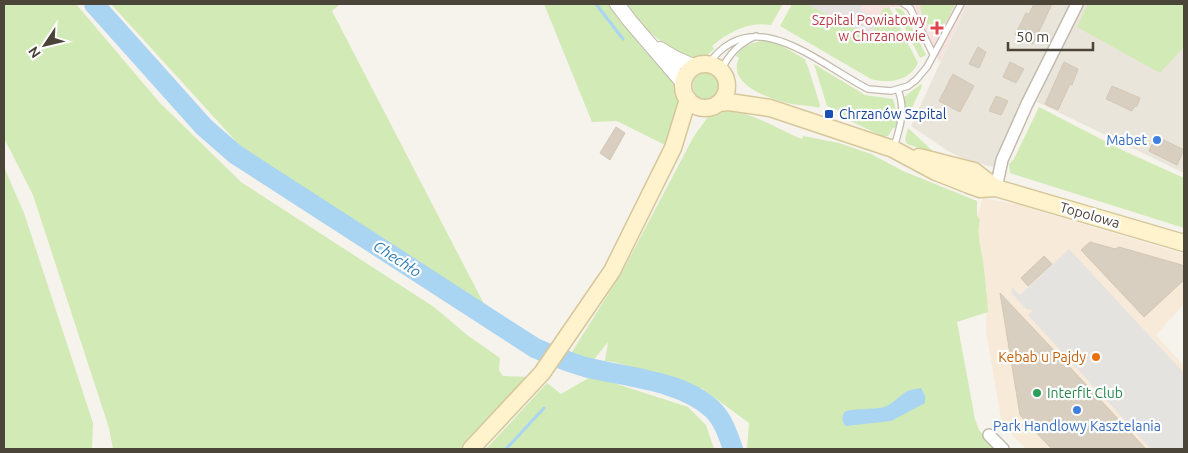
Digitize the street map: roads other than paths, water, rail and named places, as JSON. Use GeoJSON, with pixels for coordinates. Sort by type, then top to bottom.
{"type":"FeatureCollection","features":[{"type":"Feature","properties":{"kind":"main road","name":"Topolowa"},"geometry":{"type":"LineString","coordinates":[[713,71],[770,108]]}},
{"type":"Feature","properties":{"kind":"main road"},"geometry":{"type":"LineString","coordinates":[[471,449],[542,373],[612,270],[673,148],[686,92],[688,74],[713,71],[727,90],[724,97],[711,106],[673,148]]}},
{"type":"Feature","properties":{"kind":"main road"},"geometry":{"type":"LineString","coordinates":[[686,92],[698,107],[711,106]]}},
{"type":"Feature","properties":{"kind":"main road","name":"Topolowa"},"geometry":{"type":"LineString","coordinates":[[711,106],[729,102],[770,108],[897,151],[936,172],[980,189],[996,188],[1184,243]]}},
{"type":"Feature","properties":{"kind":"street","name":"Topolowa"},"geometry":{"type":"LineString","coordinates":[[617,4],[686,92]]}},
{"type":"Feature","properties":{"kind":"street"},"geometry":{"type":"LineString","coordinates":[[996,188],[1005,152],[1077,4]]}},
{"type":"Feature","properties":{"kind":"street","name":"Topolowa"},"geometry":{"type":"LineString","coordinates":[[647,40],[675,58],[713,71]]}},
{"type":"Feature","properties":{"kind":"street"},"geometry":{"type":"LineString","coordinates":[[989,435],[1003,449]]}},
{"type":"Feature","properties":{"kind":"lane"},"geometry":{"type":"LineString","coordinates":[[904,4],[911,6],[933,54]]}},
{"type":"Feature","properties":{"kind":"lane"},"geometry":{"type":"LineString","coordinates":[[713,71],[714,55],[729,41],[747,34],[768,34],[785,39],[868,89],[882,92],[898,90],[916,80],[927,67],[961,4]]}},
{"type":"Feature","properties":{"kind":"lane"},"geometry":{"type":"LineString","coordinates":[[713,71],[725,62],[747,39],[758,35]]}},
{"type":"Feature","properties":{"kind":"lane"},"geometry":{"type":"LineString","coordinates":[[897,151],[902,116],[898,90]]}},
{"type":"Feature","properties":{"kind":"water"},"geometry":{"type":"Polygon","coordinates":[[[921,388],[925,396],[925,403],[891,421],[846,426],[842,419],[847,411],[884,407],[908,391],[921,388]]]}},
{"type":"Feature","properties":{"kind":"waterway","name":"Chechło"},"geometry":{"type":"LineString","coordinates":[[94,4],[204,127],[235,154],[535,348],[585,367],[652,381],[685,392],[699,399],[712,409],[719,418],[733,449]]}},
{"type":"Feature","properties":{"kind":"waterway"},"geometry":{"type":"LineString","coordinates":[[596,4],[623,39]]}},
{"type":"Feature","properties":{"kind":"waterway","name":"Chechło"},"geometry":{"type":"LineString","coordinates":[[578,372],[586,361]]}},
{"type":"Feature","properties":{"kind":"waterway"},"geometry":{"type":"LineString","coordinates":[[506,449],[544,408]]}},
{"type":"Feature","properties":{"kind":"place","name":"Szpital Powiatowy w Chrzanowie"},"geometry":{"type":"Point","coordinates":[937,28]}},
{"type":"Feature","properties":{"kind":"place","name":"Chrzanów Szpital"},"geometry":{"type":"Point","coordinates":[829,114]}},
{"type":"Feature","properties":{"kind":"place","name":"Mabet"},"geometry":{"type":"Point","coordinates":[1157,140]}},
{"type":"Feature","properties":{"kind":"place","name":"Kebab u Pajdy"},"geometry":{"type":"Point","coordinates":[1096,357]}},
{"type":"Feature","properties":{"kind":"place","name":"Interfit Club"},"geometry":{"type":"Point","coordinates":[1037,393]}},
{"type":"Feature","properties":{"kind":"place","name":"Park Handlowy Kasztelania"},"geometry":{"type":"Point","coordinates":[1077,410]}}]}
